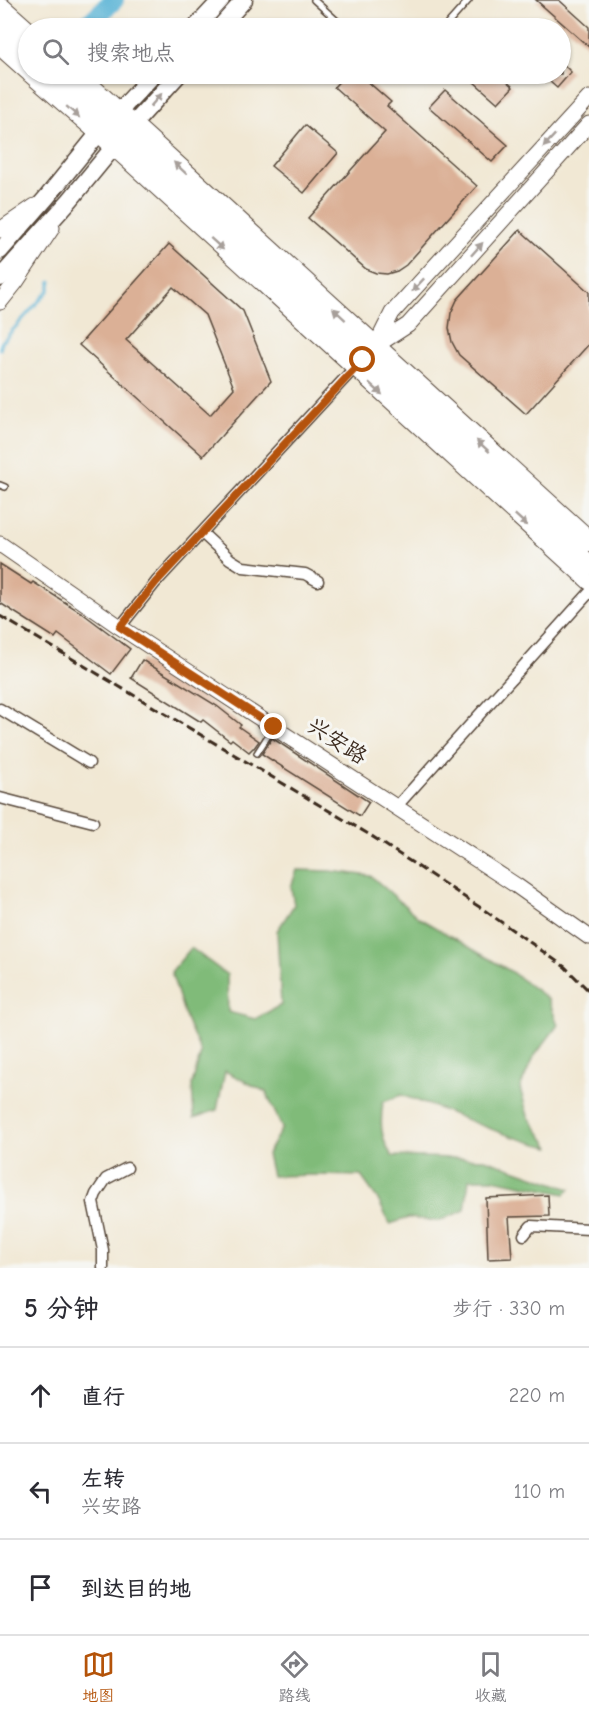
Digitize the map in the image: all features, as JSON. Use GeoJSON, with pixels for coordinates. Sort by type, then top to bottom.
{"type":"FeatureCollection","features":[{"type":"Feature","properties":{"kind":"highway"},"geometry":{"type":"LineString","coordinates":[[0,7],[18,23]]}},
{"type":"Feature","properties":{"kind":"highway"},"geometry":{"type":"LineString","coordinates":[[0,31],[18,47]]}},
{"type":"Feature","properties":{"kind":"highway"},"geometry":{"type":"LineString","coordinates":[[60,84],[115,130],[589,565]]}},
{"type":"Feature","properties":{"kind":"highway"},"geometry":{"type":"LineString","coordinates":[[83,84],[115,130]]}},
{"type":"Feature","properties":{"kind":"highway"},"geometry":{"type":"LineString","coordinates":[[364,359],[589,541]]}},
{"type":"Feature","properties":{"kind":"main road"},"geometry":{"type":"LineString","coordinates":[[204,18],[221,0]]}},
{"type":"Feature","properties":{"kind":"main road"},"geometry":{"type":"LineString","coordinates":[[228,18],[244,0]]}},
{"type":"Feature","properties":{"kind":"main road"},"geometry":{"type":"LineString","coordinates":[[0,278],[70,200],[147,84]]}},
{"type":"Feature","properties":{"kind":"main road"},"geometry":{"type":"LineString","coordinates":[[0,250],[47,197],[115,130],[168,84]]}},
{"type":"Feature","properties":{"kind":"street"},"geometry":{"type":"LineString","coordinates":[[0,48],[18,64]]}},
{"type":"Feature","properties":{"kind":"street"},"geometry":{"type":"LineString","coordinates":[[46,84],[115,130]]}},
{"type":"Feature","properties":{"kind":"street"},"geometry":{"type":"LineString","coordinates":[[364,359],[392,313],[589,98]]}},
{"type":"Feature","properties":{"kind":"street"},"geometry":{"type":"LineString","coordinates":[[120,627],[156,582],[364,359],[408,325],[589,124]]}},
{"type":"Feature","properties":{"kind":"street"},"geometry":{"type":"LineString","coordinates":[[0,230],[47,197]]}},
{"type":"Feature","properties":{"kind":"street"},"geometry":{"type":"LineString","coordinates":[[0,302],[16,282],[70,200]]}},
{"type":"Feature","properties":{"kind":"street"},"geometry":{"type":"LineString","coordinates":[[364,359],[589,582]]}},
{"type":"Feature","properties":{"kind":"street"},"geometry":{"type":"LineString","coordinates":[[202,533],[230,559],[243,567],[305,574],[318,581]]}},
{"type":"Feature","properties":{"kind":"street","name":"兴安路"},"geometry":{"type":"LineString","coordinates":[[0,544],[120,627],[517,885],[589,937]]}},
{"type":"Feature","properties":{"kind":"street"},"geometry":{"type":"LineString","coordinates":[[397,806],[589,593]]}},
{"type":"Feature","properties":{"kind":"street"},"geometry":{"type":"LineString","coordinates":[[0,709],[89,763]]}},
{"type":"Feature","properties":{"kind":"street"},"geometry":{"type":"LineString","coordinates":[[0,798],[93,822]]}},
{"type":"Feature","properties":{"kind":"street"},"geometry":{"type":"LineString","coordinates":[[103,1268],[103,1250],[93,1202],[106,1179],[127,1168]]}},
{"type":"Feature","properties":{"kind":"street"},"geometry":{"type":"LineString","coordinates":[[524,1235],[531,1226],[589,1229]]}},
{"type":"Feature","properties":{"kind":"lane"},"geometry":{"type":"LineString","coordinates":[[314,0],[334,18]]}},
{"type":"Feature","properties":{"kind":"lane"},"geometry":{"type":"LineString","coordinates":[[453,18],[469,0]]}},
{"type":"Feature","properties":{"kind":"lane"},"geometry":{"type":"LineString","coordinates":[[257,753],[274,727]]}},
{"type":"Feature","properties":{"kind":"green space"},"geometry":{"type":"Polygon","coordinates":[[[297,870],[371,876],[419,918],[510,971],[548,999],[558,1025],[533,1058],[520,1088],[528,1116],[550,1147],[493,1130],[401,1095],[383,1102],[382,1130],[385,1143],[392,1156],[485,1159],[570,1189],[565,1194],[493,1179],[469,1179],[465,1210],[439,1221],[408,1218],[390,1224],[377,1198],[361,1176],[272,1176],[267,1154],[282,1128],[266,1092],[225,1071],[217,1110],[194,1118],[192,1084],[201,1053],[185,1016],[171,972],[191,948],[227,975],[228,1012],[255,1019],[281,1005],[277,931],[294,905],[291,887],[297,870]]]}},
{"type":"Feature","properties":{"kind":"building"},"geometry":{"type":"Polygon","coordinates":[[[536,0],[559,0],[589,27],[589,47],[571,31],[571,18],[556,18],[536,0]]]}},
{"type":"Feature","properties":{"kind":"building"},"geometry":{"type":"Polygon","coordinates":[[[337,84],[370,84],[391,102],[387,106],[477,186],[406,265],[397,271],[387,274],[366,269],[308,218],[385,132],[334,87],[337,84]]]}},
{"type":"Feature","properties":{"kind":"building"},"geometry":{"type":"Polygon","coordinates":[[[476,84],[510,84],[513,87],[498,103],[476,84]]]}},
{"type":"Feature","properties":{"kind":"building"},"geometry":{"type":"Polygon","coordinates":[[[445,90],[508,145],[492,162],[429,107],[445,90]]]}},
{"type":"Feature","properties":{"kind":"building"},"geometry":{"type":"Polygon","coordinates":[[[305,125],[338,153],[304,193],[271,166],[305,125]]]}},
{"type":"Feature","properties":{"kind":"building"},"geometry":{"type":"Polygon","coordinates":[[[520,230],[589,292],[589,344],[526,414],[459,355],[452,342],[449,328],[451,313],[457,300],[520,230]]]}},
{"type":"Feature","properties":{"kind":"building"},"geometry":{"type":"Polygon","coordinates":[[[169,244],[243,311],[271,381],[203,456],[79,345],[169,244]],[[173,287],[126,340],[210,415],[234,388],[205,315],[173,287]]]}},
{"type":"Feature","properties":{"kind":"building"},"geometry":{"type":"Polygon","coordinates":[[[0,564],[82,613],[130,649],[111,674],[58,634],[55,638],[0,603],[0,564]]]}},
{"type":"Feature","properties":{"kind":"building"},"geometry":{"type":"Polygon","coordinates":[[[142,660],[217,706],[241,725],[239,727],[259,741],[254,748],[249,752],[232,739],[230,741],[203,720],[201,722],[131,678],[142,660]]]}},
{"type":"Feature","properties":{"kind":"building"},"geometry":{"type":"Polygon","coordinates":[[[272,738],[369,802],[360,816],[262,754],[272,738]]]}},
{"type":"Feature","properties":{"kind":"building"},"geometry":{"type":"Polygon","coordinates":[[[548,1195],[549,1216],[509,1217],[512,1258],[488,1259],[486,1198],[548,1195]]]}},
{"type":"Feature","properties":{"kind":"waterway"},"geometry":{"type":"LineString","coordinates":[[95,18],[114,0]]}},
{"type":"Feature","properties":{"kind":"waterway"},"geometry":{"type":"LineString","coordinates":[[0,349],[2,342],[49,290],[51,281]]}},
{"type":"Feature","properties":{"kind":"railway"},"geometry":{"type":"LineString","coordinates":[[0,616],[370,835],[565,967],[589,991]]}},
{"type":"Feature","properties":{"kind":"route"},"geometry":{"type":"LineString","coordinates":[[274,727],[120,627],[156,582],[363,360]]}}]}
